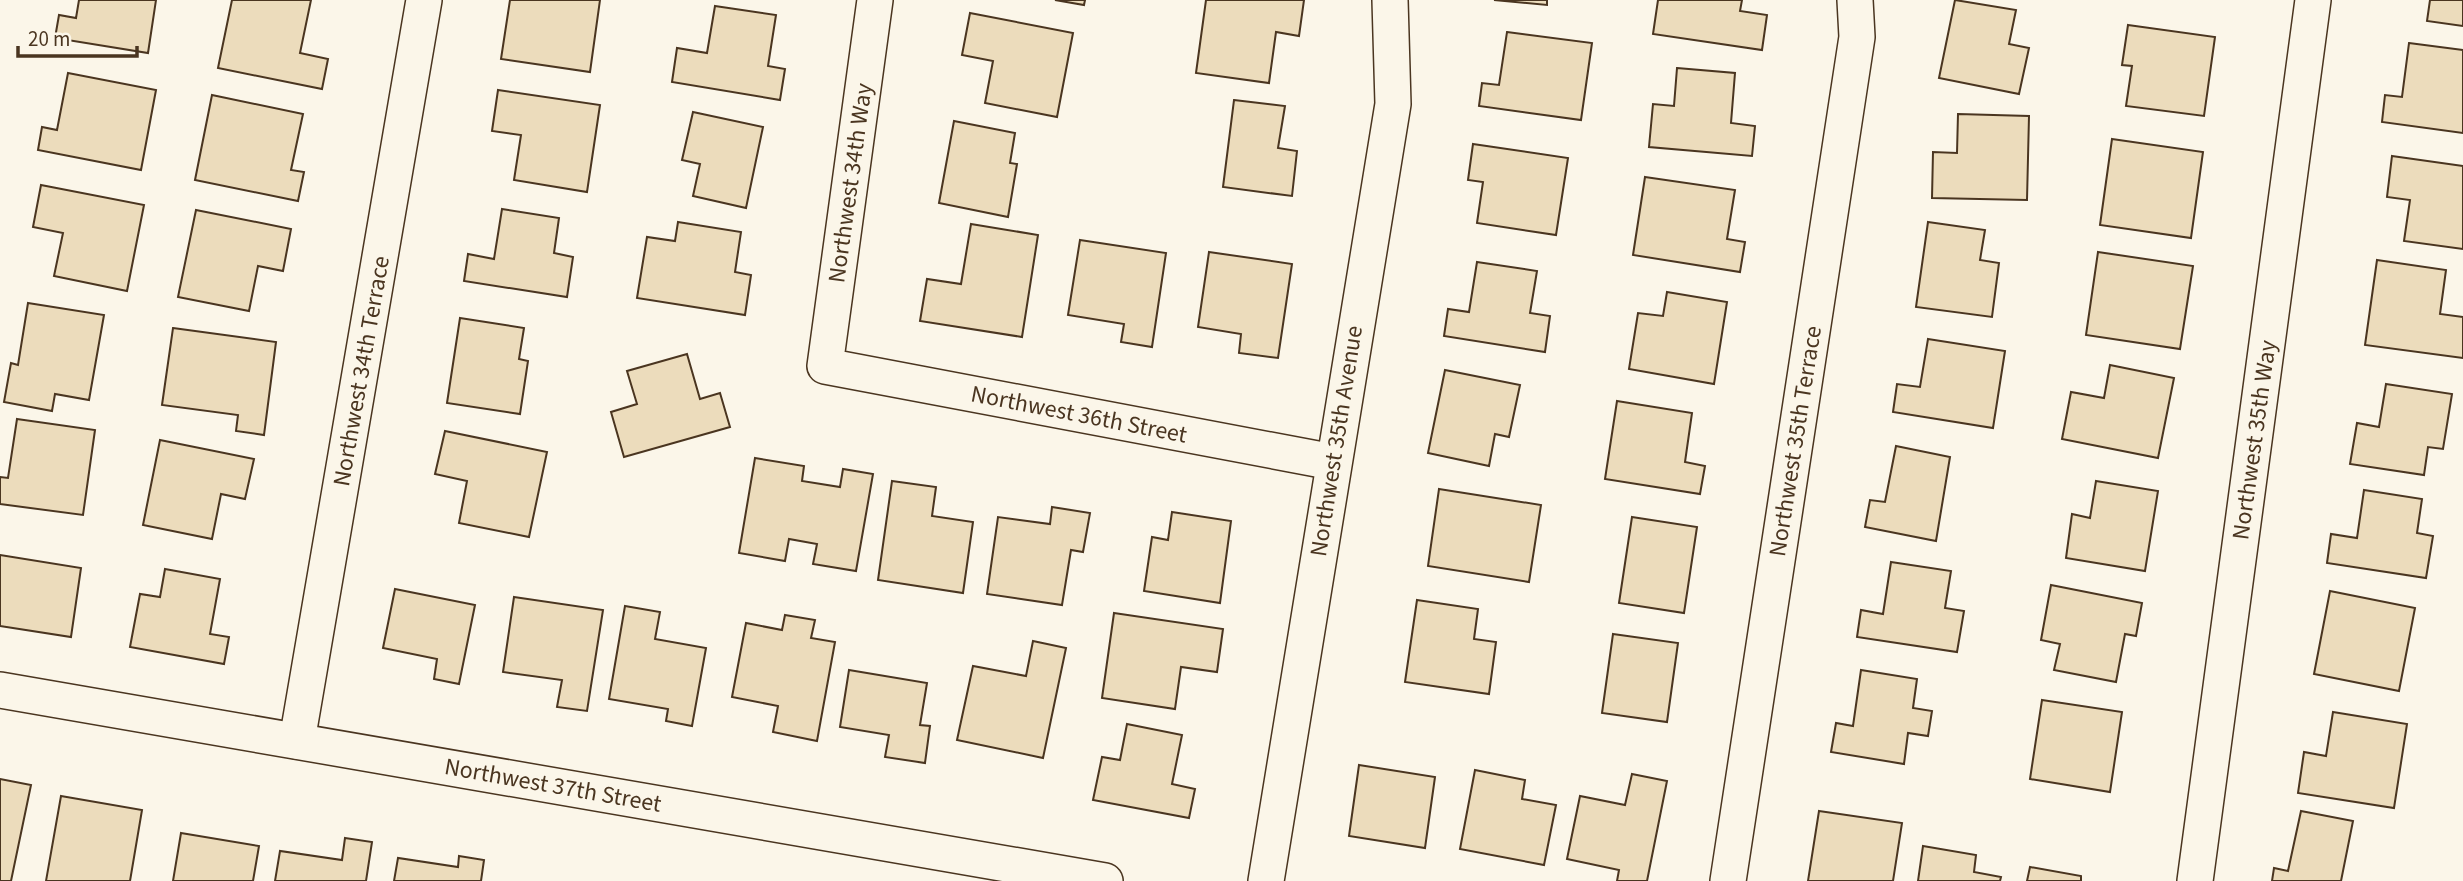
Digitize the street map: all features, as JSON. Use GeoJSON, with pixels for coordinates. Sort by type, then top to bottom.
{"type":"FeatureCollection","features":[{"type":"Feature","properties":{"kind":"street","name":"Northwest 34th Terrace"},"geometry":{"type":"LineString","coordinates":[[298,741],[424,0]]}},
{"type":"Feature","properties":{"kind":"street","name":"Northwest 34th Way"},"geometry":{"type":"LineString","coordinates":[[825,366],[875,0]]}},
{"type":"Feature","properties":{"kind":"street","name":"Northwest 35th Avenue"},"geometry":{"type":"LineString","coordinates":[[1266,881],[1332,462],[1393,104],[1390,0]]}},
{"type":"Feature","properties":{"kind":"street","name":"Northwest 35th Terrace"},"geometry":{"type":"LineString","coordinates":[[1728,881],[1857,37],[1855,0]]}},
{"type":"Feature","properties":{"kind":"street","name":"Northwest 35th Way"},"geometry":{"type":"LineString","coordinates":[[2195,881],[2313,0]]}},
{"type":"Feature","properties":{"kind":"street","name":"Northwest 36th Street"},"geometry":{"type":"LineString","coordinates":[[825,366],[1332,462]]}},
{"type":"Feature","properties":{"kind":"street","name":"Northwest 37th Street"},"geometry":{"type":"LineString","coordinates":[[0,690],[1105,881]]}},
{"type":"Feature","properties":{"kind":"building"},"geometry":{"type":"Polygon","coordinates":[[[79,0],[156,0],[148,53],[55,38],[59,15],[76,18],[79,0]]]}},
{"type":"Feature","properties":{"kind":"building"},"geometry":{"type":"Polygon","coordinates":[[[232,0],[311,0],[300,53],[328,59],[322,89],[218,68],[232,0]]]}},
{"type":"Feature","properties":{"kind":"building"},"geometry":{"type":"Polygon","coordinates":[[[510,0],[600,0],[590,72],[501,59],[510,0]]]}},
{"type":"Feature","properties":{"kind":"building"},"geometry":{"type":"Polygon","coordinates":[[[1055,0],[1085,0],[1084,5],[1055,0]]]}},
{"type":"Feature","properties":{"kind":"building"},"geometry":{"type":"Polygon","coordinates":[[[1206,0],[1304,0],[1299,36],[1276,32],[1269,83],[1196,73],[1206,0]]]}},
{"type":"Feature","properties":{"kind":"building"},"geometry":{"type":"Polygon","coordinates":[[[1494,0],[1547,0],[1547,5],[1494,0]]]}},
{"type":"Feature","properties":{"kind":"building"},"geometry":{"type":"Polygon","coordinates":[[[1658,0],[1742,0],[1740,11],[1767,15],[1762,50],[1653,34],[1658,0]]]}},
{"type":"Feature","properties":{"kind":"building"},"geometry":{"type":"Polygon","coordinates":[[[1955,0],[2016,10],[2009,44],[2029,48],[2019,94],[1939,78],[1955,0]]]}},
{"type":"Feature","properties":{"kind":"building"},"geometry":{"type":"Polygon","coordinates":[[[2430,0],[2463,0],[2463,26],[2427,21],[2430,0]]]}},
{"type":"Feature","properties":{"kind":"building"},"geometry":{"type":"Polygon","coordinates":[[[715,6],[776,15],[768,66],[785,69],[780,100],[672,82],[677,48],[707,53],[715,6]]]}},
{"type":"Feature","properties":{"kind":"building"},"geometry":{"type":"Polygon","coordinates":[[[970,13],[1073,33],[1057,117],[985,103],[993,61],[962,55],[970,13]]]}},
{"type":"Feature","properties":{"kind":"building"},"geometry":{"type":"Polygon","coordinates":[[[2128,25],[2215,37],[2204,116],[2126,106],[2132,66],[2122,65],[2128,25]]]}},
{"type":"Feature","properties":{"kind":"building"},"geometry":{"type":"Polygon","coordinates":[[[1507,32],[1592,43],[1581,120],[1479,106],[1482,83],[1499,85],[1507,32]]]}},
{"type":"Feature","properties":{"kind":"building"},"geometry":{"type":"Polygon","coordinates":[[[2409,43],[2463,50],[2463,133],[2382,122],[2385,95],[2402,97],[2409,43]]]}},
{"type":"Feature","properties":{"kind":"building"},"geometry":{"type":"Polygon","coordinates":[[[1677,68],[1735,73],[1731,123],[1755,126],[1752,156],[1649,147],[1653,104],[1674,106],[1677,68]]]}},
{"type":"Feature","properties":{"kind":"building"},"geometry":{"type":"Polygon","coordinates":[[[68,73],[156,90],[141,170],[38,150],[42,127],[57,130],[68,73]]]}},
{"type":"Feature","properties":{"kind":"building"},"geometry":{"type":"Polygon","coordinates":[[[498,90],[600,105],[587,192],[514,180],[521,135],[492,131],[498,90]]]}},
{"type":"Feature","properties":{"kind":"building"},"geometry":{"type":"Polygon","coordinates":[[[212,95],[303,114],[291,170],[304,172],[298,201],[195,180],[212,95]]]}},
{"type":"Feature","properties":{"kind":"building"},"geometry":{"type":"Polygon","coordinates":[[[1234,100],[1285,106],[1278,148],[1297,151],[1292,196],[1223,187],[1234,100]]]}},
{"type":"Feature","properties":{"kind":"building"},"geometry":{"type":"Polygon","coordinates":[[[693,112],[763,127],[746,208],[693,196],[700,164],[682,160],[693,112]]]}},
{"type":"Feature","properties":{"kind":"building"},"geometry":{"type":"Polygon","coordinates":[[[1958,114],[2029,116],[2027,200],[1932,198],[1933,152],[1957,153],[1958,114]]]}},
{"type":"Feature","properties":{"kind":"building"},"geometry":{"type":"Polygon","coordinates":[[[954,121],[1015,133],[1010,163],[1017,164],[1008,217],[939,203],[954,121]]]}},
{"type":"Feature","properties":{"kind":"building"},"geometry":{"type":"Polygon","coordinates":[[[2112,139],[2203,152],[2191,238],[2100,225],[2112,139]]]}},
{"type":"Feature","properties":{"kind":"building"},"geometry":{"type":"Polygon","coordinates":[[[1473,144],[1568,158],[1556,235],[1477,223],[1483,182],[1468,180],[1473,144]]]}},
{"type":"Feature","properties":{"kind":"building"},"geometry":{"type":"Polygon","coordinates":[[[2392,156],[2463,166],[2463,249],[2404,241],[2410,200],[2387,197],[2392,156]]]}},
{"type":"Feature","properties":{"kind":"building"},"geometry":{"type":"Polygon","coordinates":[[[1645,177],[1735,190],[1727,239],[1745,242],[1740,272],[1633,255],[1645,177]]]}},
{"type":"Feature","properties":{"kind":"building"},"geometry":{"type":"Polygon","coordinates":[[[41,185],[144,205],[127,291],[54,276],[63,233],[33,227],[41,185]]]}},
{"type":"Feature","properties":{"kind":"building"},"geometry":{"type":"Polygon","coordinates":[[[502,209],[559,218],[554,253],[573,257],[567,297],[464,281],[468,254],[494,259],[502,209]]]}},
{"type":"Feature","properties":{"kind":"building"},"geometry":{"type":"Polygon","coordinates":[[[196,210],[291,229],[283,271],[258,266],[249,311],[178,297],[196,210]]]}},
{"type":"Feature","properties":{"kind":"building"},"geometry":{"type":"Polygon","coordinates":[[[678,222],[741,232],[735,272],[751,275],[745,315],[637,298],[647,237],[675,241],[678,222]]]}},
{"type":"Feature","properties":{"kind":"building"},"geometry":{"type":"Polygon","coordinates":[[[1928,222],[1985,230],[1980,260],[1999,263],[1992,317],[1916,307],[1928,222]]]}},
{"type":"Feature","properties":{"kind":"building"},"geometry":{"type":"Polygon","coordinates":[[[971,224],[1038,235],[1022,337],[920,321],[927,279],[961,284],[971,224]]]}},
{"type":"Feature","properties":{"kind":"building"},"geometry":{"type":"Polygon","coordinates":[[[1080,240],[1166,253],[1152,347],[1121,342],[1124,324],[1068,315],[1080,240]]]}},
{"type":"Feature","properties":{"kind":"building"},"geometry":{"type":"Polygon","coordinates":[[[1209,252],[1292,264],[1278,358],[1239,353],[1241,334],[1198,327],[1209,252]]]}},
{"type":"Feature","properties":{"kind":"building"},"geometry":{"type":"Polygon","coordinates":[[[2098,252],[2193,266],[2180,349],[2086,335],[2098,252]]]}},
{"type":"Feature","properties":{"kind":"building"},"geometry":{"type":"Polygon","coordinates":[[[2377,260],[2446,270],[2440,314],[2463,317],[2463,358],[2365,345],[2377,260]]]}},
{"type":"Feature","properties":{"kind":"building"},"geometry":{"type":"Polygon","coordinates":[[[1477,262],[1537,271],[1530,313],[1550,316],[1545,352],[1444,336],[1448,309],[1469,312],[1477,262]]]}},
{"type":"Feature","properties":{"kind":"building"},"geometry":{"type":"Polygon","coordinates":[[[1667,292],[1727,302],[1714,384],[1629,369],[1638,313],[1663,316],[1667,292]]]}},
{"type":"Feature","properties":{"kind":"building"},"geometry":{"type":"Polygon","coordinates":[[[28,303],[104,315],[89,400],[55,394],[52,411],[4,402],[11,363],[18,365],[28,303]]]}},
{"type":"Feature","properties":{"kind":"building"},"geometry":{"type":"Polygon","coordinates":[[[460,318],[524,328],[519,359],[528,361],[520,414],[447,403],[460,318]]]}},
{"type":"Feature","properties":{"kind":"building"},"geometry":{"type":"Polygon","coordinates":[[[173,328],[276,342],[264,435],[236,431],[238,415],[162,405],[173,328]]]}},
{"type":"Feature","properties":{"kind":"building"},"geometry":{"type":"Polygon","coordinates":[[[1928,339],[2005,351],[1993,428],[1893,412],[1897,384],[1920,387],[1928,339]]]}},
{"type":"Feature","properties":{"kind":"building"},"geometry":{"type":"Polygon","coordinates":[[[687,354],[700,399],[720,393],[730,427],[624,457],[611,412],[637,404],[627,371],[687,354]]]}},
{"type":"Feature","properties":{"kind":"building"},"geometry":{"type":"Polygon","coordinates":[[[2110,365],[2174,378],[2158,458],[2062,439],[2071,392],[2104,398],[2110,365]]]}},
{"type":"Feature","properties":{"kind":"building"},"geometry":{"type":"Polygon","coordinates":[[[1445,370],[1520,385],[1509,437],[1495,434],[1489,466],[1428,453],[1445,370]]]}},
{"type":"Feature","properties":{"kind":"building"},"geometry":{"type":"Polygon","coordinates":[[[2386,384],[2452,394],[2443,449],[2428,447],[2424,475],[2350,464],[2357,423],[2379,427],[2386,384]]]}},
{"type":"Feature","properties":{"kind":"building"},"geometry":{"type":"Polygon","coordinates":[[[1617,401],[1692,413],[1685,462],[1705,466],[1700,494],[1605,479],[1617,401]]]}},
{"type":"Feature","properties":{"kind":"building"},"geometry":{"type":"Polygon","coordinates":[[[17,419],[95,430],[83,515],[0,504],[0,477],[8,478],[17,419]]]}},
{"type":"Feature","properties":{"kind":"building"},"geometry":{"type":"Polygon","coordinates":[[[445,431],[547,452],[529,537],[459,523],[467,481],[435,474],[445,431]]]}},
{"type":"Feature","properties":{"kind":"building"},"geometry":{"type":"Polygon","coordinates":[[[160,440],[254,459],[245,499],[221,494],[212,539],[143,525],[160,440]]]}},
{"type":"Feature","properties":{"kind":"building"},"geometry":{"type":"Polygon","coordinates":[[[1896,446],[1950,457],[1936,541],[1865,527],[1870,500],[1885,502],[1896,446]]]}},
{"type":"Feature","properties":{"kind":"building"},"geometry":{"type":"Polygon","coordinates":[[[755,458],[804,466],[802,481],[840,487],[843,469],[873,474],[856,571],[813,564],[817,544],[789,539],[785,561],[739,553],[755,458]]]}},
{"type":"Feature","properties":{"kind":"building"},"geometry":{"type":"Polygon","coordinates":[[[892,481],[936,487],[932,516],[973,522],[963,593],[878,580],[892,481]]]}},
{"type":"Feature","properties":{"kind":"building"},"geometry":{"type":"Polygon","coordinates":[[[2096,481],[2158,491],[2145,571],[2066,558],[2072,514],[2090,518],[2096,481]]]}},
{"type":"Feature","properties":{"kind":"building"},"geometry":{"type":"Polygon","coordinates":[[[1439,489],[1541,505],[1529,582],[1428,566],[1439,489]]]}},
{"type":"Feature","properties":{"kind":"building"},"geometry":{"type":"Polygon","coordinates":[[[2364,490],[2422,499],[2417,533],[2433,536],[2426,578],[2327,563],[2331,534],[2357,538],[2364,490]]]}},
{"type":"Feature","properties":{"kind":"building"},"geometry":{"type":"Polygon","coordinates":[[[1052,507],[1090,513],[1083,552],[1071,550],[1062,605],[987,594],[998,517],[1050,524],[1052,507]]]}},
{"type":"Feature","properties":{"kind":"building"},"geometry":{"type":"Polygon","coordinates":[[[1172,512],[1231,521],[1220,603],[1144,591],[1152,537],[1168,540],[1172,512]]]}},
{"type":"Feature","properties":{"kind":"building"},"geometry":{"type":"Polygon","coordinates":[[[1632,517],[1697,527],[1684,613],[1619,603],[1632,517]]]}},
{"type":"Feature","properties":{"kind":"building"},"geometry":{"type":"Polygon","coordinates":[[[0,555],[81,568],[71,637],[0,626],[0,555]]]}},
{"type":"Feature","properties":{"kind":"building"},"geometry":{"type":"Polygon","coordinates":[[[1891,562],[1951,571],[1945,608],[1964,611],[1957,652],[1857,637],[1861,610],[1883,614],[1891,562]]]}},
{"type":"Feature","properties":{"kind":"building"},"geometry":{"type":"Polygon","coordinates":[[[165,569],[220,579],[210,634],[229,637],[224,664],[130,647],[140,594],[160,597],[165,569]]]}},
{"type":"Feature","properties":{"kind":"building"},"geometry":{"type":"Polygon","coordinates":[[[2051,585],[2142,603],[2136,636],[2125,634],[2116,682],[2054,670],[2060,644],[2041,640],[2051,585]]]}},
{"type":"Feature","properties":{"kind":"building"},"geometry":{"type":"Polygon","coordinates":[[[395,589],[475,605],[459,684],[434,679],[437,659],[383,648],[395,589]]]}},
{"type":"Feature","properties":{"kind":"building"},"geometry":{"type":"Polygon","coordinates":[[[2330,591],[2415,608],[2399,691],[2314,674],[2330,591]]]}},
{"type":"Feature","properties":{"kind":"building"},"geometry":{"type":"Polygon","coordinates":[[[514,597],[603,610],[587,711],[557,707],[562,680],[503,672],[514,597]]]}},
{"type":"Feature","properties":{"kind":"building"},"geometry":{"type":"Polygon","coordinates":[[[1417,600],[1478,609],[1474,639],[1496,642],[1489,694],[1405,682],[1417,600]]]}},
{"type":"Feature","properties":{"kind":"building"},"geometry":{"type":"Polygon","coordinates":[[[625,606],[660,612],[655,639],[706,648],[692,726],[666,721],[668,709],[609,699],[625,606]]]}},
{"type":"Feature","properties":{"kind":"building"},"geometry":{"type":"Polygon","coordinates":[[[1114,613],[1223,629],[1217,672],[1181,667],[1175,709],[1102,698],[1114,613]]]}},
{"type":"Feature","properties":{"kind":"building"},"geometry":{"type":"Polygon","coordinates":[[[785,615],[815,620],[811,638],[835,642],[817,741],[773,732],[778,706],[732,697],[746,623],[782,630],[785,615]]]}},
{"type":"Feature","properties":{"kind":"building"},"geometry":{"type":"Polygon","coordinates":[[[1613,634],[1678,643],[1667,722],[1602,713],[1613,634]]]}},
{"type":"Feature","properties":{"kind":"building"},"geometry":{"type":"Polygon","coordinates":[[[1033,641],[1066,648],[1043,758],[957,740],[973,666],[1026,676],[1033,641]]]}},
{"type":"Feature","properties":{"kind":"building"},"geometry":{"type":"Polygon","coordinates":[[[849,670],[927,683],[920,725],[930,726],[925,763],[885,757],[889,735],[840,727],[849,670]]]}},
{"type":"Feature","properties":{"kind":"building"},"geometry":{"type":"Polygon","coordinates":[[[1861,670],[1917,679],[1913,708],[1932,711],[1928,736],[1908,733],[1904,764],[1831,752],[1836,723],[1853,726],[1861,670]]]}},
{"type":"Feature","properties":{"kind":"building"},"geometry":{"type":"Polygon","coordinates":[[[2042,700],[2122,712],[2110,792],[2030,779],[2042,700]]]}},
{"type":"Feature","properties":{"kind":"building"},"geometry":{"type":"Polygon","coordinates":[[[2333,712],[2407,724],[2394,808],[2298,793],[2304,752],[2326,756],[2333,712]]]}},
{"type":"Feature","properties":{"kind":"building"},"geometry":{"type":"Polygon","coordinates":[[[1127,724],[1182,735],[1172,784],[1195,789],[1189,818],[1093,800],[1102,757],[1120,760],[1127,724]]]}},
{"type":"Feature","properties":{"kind":"building"},"geometry":{"type":"Polygon","coordinates":[[[1359,765],[1435,777],[1425,848],[1349,836],[1359,765]]]}},
{"type":"Feature","properties":{"kind":"building"},"geometry":{"type":"Polygon","coordinates":[[[1475,770],[1525,780],[1522,799],[1556,805],[1544,865],[1460,849],[1475,770]]]}},
{"type":"Feature","properties":{"kind":"building"},"geometry":{"type":"Polygon","coordinates":[[[1632,774],[1667,781],[1647,881],[1617,881],[1619,870],[1567,859],[1580,796],[1625,805],[1632,774]]]}},
{"type":"Feature","properties":{"kind":"building"},"geometry":{"type":"Polygon","coordinates":[[[0,779],[31,785],[11,881],[0,881],[0,779]]]}},
{"type":"Feature","properties":{"kind":"building"},"geometry":{"type":"Polygon","coordinates":[[[61,796],[142,810],[130,881],[46,881],[61,796]]]}},
{"type":"Feature","properties":{"kind":"building"},"geometry":{"type":"Polygon","coordinates":[[[1819,811],[1902,823],[1893,881],[1808,881],[1819,811]]]}},
{"type":"Feature","properties":{"kind":"building"},"geometry":{"type":"Polygon","coordinates":[[[2301,811],[2353,821],[2341,881],[2272,881],[2274,868],[2288,871],[2301,811]]]}},
{"type":"Feature","properties":{"kind":"building"},"geometry":{"type":"Polygon","coordinates":[[[181,833],[259,846],[253,881],[173,881],[181,833]]]}},
{"type":"Feature","properties":{"kind":"building"},"geometry":{"type":"Polygon","coordinates":[[[345,838],[372,842],[366,881],[275,881],[280,851],[342,860],[345,838]]]}},
{"type":"Feature","properties":{"kind":"building"},"geometry":{"type":"Polygon","coordinates":[[[1923,846],[1976,855],[1974,872],[2001,877],[2000,881],[1918,881],[1923,846]]]}},
{"type":"Feature","properties":{"kind":"building"},"geometry":{"type":"Polygon","coordinates":[[[459,856],[484,860],[481,881],[394,881],[398,858],[458,867],[459,856]]]}},
{"type":"Feature","properties":{"kind":"building"},"geometry":{"type":"Polygon","coordinates":[[[2030,867],[2081,876],[2081,881],[2027,881],[2030,867]]]}}]}
